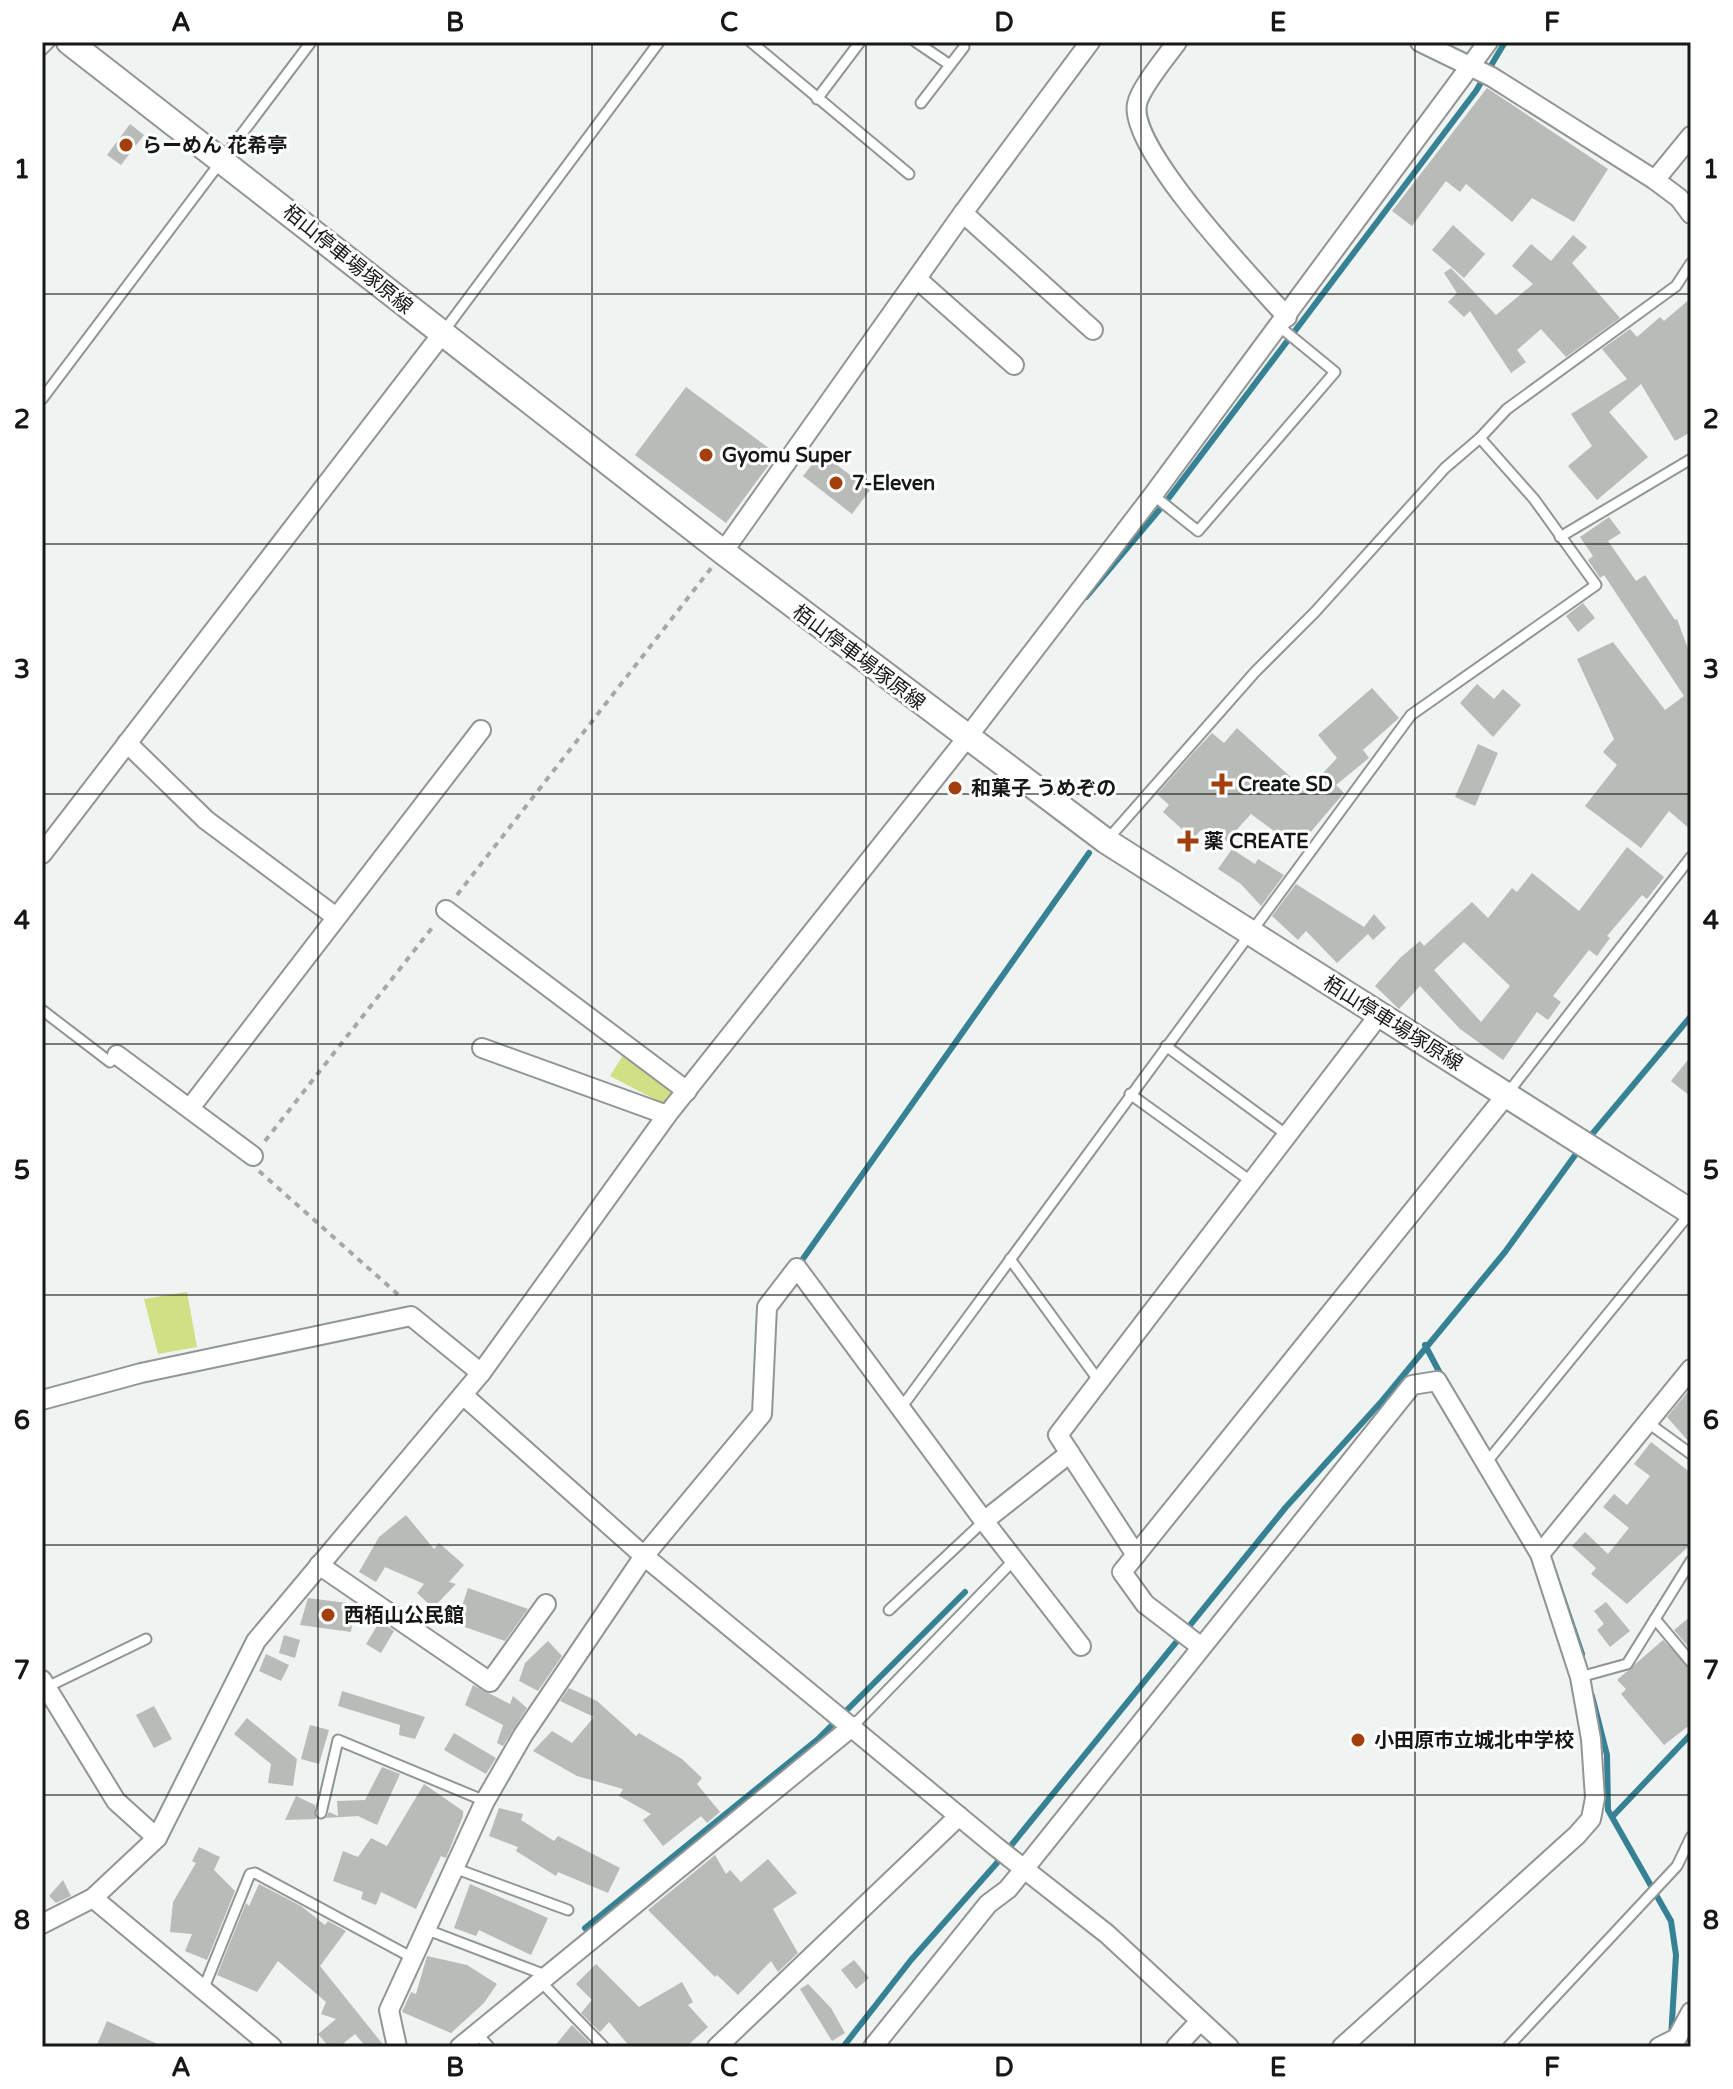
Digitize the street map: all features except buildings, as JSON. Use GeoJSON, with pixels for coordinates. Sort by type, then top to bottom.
{"type":"FeatureCollection","features":[{"type":"Feature","properties":{"kind":"main road","name":"栢山停車場塚原線"},"geometry":{"type":"LineString","coordinates":[[69,42],[723,552],[966,739],[1106,841],[1691,1212]]}},
{"type":"Feature","properties":{"kind":"street"},"geometry":{"type":"LineString","coordinates":[[723,552],[963,213],[1090,42]]}},
{"type":"Feature","properties":{"kind":"street"},"geometry":{"type":"LineString","coordinates":[[1177,42],[1136,102],[1137,126],[1192,210],[1284,322]]}},
{"type":"Feature","properties":{"kind":"street"},"geometry":{"type":"LineString","coordinates":[[1420,42],[1479,71],[1655,180],[1679,198],[1691,214]]}},
{"type":"Feature","properties":{"kind":"street"},"geometry":{"type":"LineString","coordinates":[[42,1924],[93,1898],[157,1838],[256,1641],[481,1373],[667,1115],[966,739],[1479,71],[1488,42]]}},
{"type":"Feature","properties":{"kind":"street"},"geometry":{"type":"LineString","coordinates":[[1655,180],[1691,136]]}},
{"type":"Feature","properties":{"kind":"street"},"geometry":{"type":"LineString","coordinates":[[963,213],[1093,330]]}},
{"type":"Feature","properties":{"kind":"street"},"geometry":{"type":"LineString","coordinates":[[917,279],[1014,365]]}},
{"type":"Feature","properties":{"kind":"street"},"geometry":{"type":"LineString","coordinates":[[42,854],[442,334]]}},
{"type":"Feature","properties":{"kind":"street"},"geometry":{"type":"LineString","coordinates":[[190,1108],[481,730]]}},
{"type":"Feature","properties":{"kind":"street"},"geometry":{"type":"LineString","coordinates":[[127,743],[206,820],[336,917]]}},
{"type":"Feature","properties":{"kind":"street"},"geometry":{"type":"LineString","coordinates":[[446,910],[687,1091]]}},
{"type":"Feature","properties":{"kind":"street"},"geometry":{"type":"LineString","coordinates":[[1136,1555],[1058,1435],[1379,1015]]}},
{"type":"Feature","properties":{"kind":"street"},"geometry":{"type":"LineString","coordinates":[[482,1048],[667,1115]]}},
{"type":"Feature","properties":{"kind":"street"},"geometry":{"type":"LineString","coordinates":[[117,1055],[253,1156]]}},
{"type":"Feature","properties":{"kind":"street"},"geometry":{"type":"LineString","coordinates":[[1200,1646],[1145,1604],[1122,1572],[1507,1094]]}},
{"type":"Feature","properties":{"kind":"street"},"geometry":{"type":"LineString","coordinates":[[397,2047],[389,2010],[485,1801],[523,1735],[644,1556],[762,1414],[767,1307],[797,1268],[1013,1561],[1081,1646]]}},
{"type":"Feature","properties":{"kind":"street"},"geometry":{"type":"LineString","coordinates":[[42,1400],[141,1373],[411,1316],[481,1373]]}},
{"type":"Feature","properties":{"kind":"street"},"geometry":{"type":"LineString","coordinates":[[1540,1554],[1691,1369]]}},
{"type":"Feature","properties":{"kind":"street"},"geometry":{"type":"LineString","coordinates":[[873,2047],[988,1904],[1008,1889],[1412,1385],[1437,1381],[1540,1554],[1580,1677],[1591,1739],[1595,1798],[1591,1819],[1342,2047]]}},
{"type":"Feature","properties":{"kind":"street"},"geometry":{"type":"LineString","coordinates":[[463,1395],[644,1556],[995,1846],[1107,1934],[1229,2047]]}},
{"type":"Feature","properties":{"kind":"street"},"geometry":{"type":"LineString","coordinates":[[984,1521],[1070,1453]]}},
{"type":"Feature","properties":{"kind":"street"},"geometry":{"type":"LineString","coordinates":[[319,1565],[490,1682],[546,1604]]}},
{"type":"Feature","properties":{"kind":"street"},"geometry":{"type":"LineString","coordinates":[[44,1686],[116,1801],[157,1838]]}},
{"type":"Feature","properties":{"kind":"street"},"geometry":{"type":"LineString","coordinates":[[460,2047],[483,2040],[544,1979],[853,1726]]}},
{"type":"Feature","properties":{"kind":"street"},"geometry":{"type":"LineString","coordinates":[[717,2047],[959,1816]]}},
{"type":"Feature","properties":{"kind":"street"},"geometry":{"type":"LineString","coordinates":[[93,1898],[272,2047]]}},
{"type":"Feature","properties":{"kind":"street"},"geometry":{"type":"LineString","coordinates":[[1665,2044],[1691,2012]]}},
{"type":"Feature","properties":{"kind":"street"},"geometry":{"type":"LineString","coordinates":[[1176,2047],[1200,2021]]}},
{"type":"Feature","properties":{"kind":"lane"},"geometry":{"type":"LineString","coordinates":[[42,50],[50,42]]}},
{"type":"Feature","properties":{"kind":"lane"},"geometry":{"type":"LineString","coordinates":[[42,399],[225,161],[311,42]]}},
{"type":"Feature","properties":{"kind":"lane"},"geometry":{"type":"LineString","coordinates":[[442,334],[659,42]]}},
{"type":"Feature","properties":{"kind":"lane"},"geometry":{"type":"LineString","coordinates":[[751,42],[909,174]]}},
{"type":"Feature","properties":{"kind":"lane"},"geometry":{"type":"LineString","coordinates":[[817,99],[860,42]]}},
{"type":"Feature","properties":{"kind":"lane"},"geometry":{"type":"LineString","coordinates":[[916,42],[950,65]]}},
{"type":"Feature","properties":{"kind":"lane"},"geometry":{"type":"LineString","coordinates":[[921,103],[964,47]]}},
{"type":"Feature","properties":{"kind":"lane"},"geometry":{"type":"LineString","coordinates":[[1106,841],[1255,672],[1315,612],[1445,468],[1507,409],[1676,286],[1691,263]]}},
{"type":"Feature","properties":{"kind":"lane"},"geometry":{"type":"LineString","coordinates":[[1153,495],[1198,531],[1335,372],[1284,322]]}},
{"type":"Feature","properties":{"kind":"lane"},"geometry":{"type":"LineString","coordinates":[[901,1408],[1249,931],[1411,715],[1596,585],[1534,499],[1480,438]]}},
{"type":"Feature","properties":{"kind":"lane"},"geometry":{"type":"LineString","coordinates":[[1560,537],[1691,459]]}},
{"type":"Feature","properties":{"kind":"lane"},"geometry":{"type":"LineString","coordinates":[[1507,1094],[1691,857]]}},
{"type":"Feature","properties":{"kind":"lane"},"geometry":{"type":"LineString","coordinates":[[42,1010],[110,1062],[117,1055]]}},
{"type":"Feature","properties":{"kind":"lane"},"geometry":{"type":"LineString","coordinates":[[1166,1046],[1287,1135]]}},
{"type":"Feature","properties":{"kind":"lane"},"geometry":{"type":"LineString","coordinates":[[1130,1094],[1252,1182]]}},
{"type":"Feature","properties":{"kind":"lane"},"geometry":{"type":"LineString","coordinates":[[1486,1463],[1691,1212]]}},
{"type":"Feature","properties":{"kind":"lane"},"geometry":{"type":"LineString","coordinates":[[1010,1259],[1099,1381]]}},
{"type":"Feature","properties":{"kind":"lane"},"geometry":{"type":"LineString","coordinates":[[1647,1422],[1691,1454]]}},
{"type":"Feature","properties":{"kind":"lane"},"geometry":{"type":"LineString","coordinates":[[889,1610],[984,1521]]}},
{"type":"Feature","properties":{"kind":"lane"},"geometry":{"type":"LineString","coordinates":[[853,1726],[1013,1561]]}},
{"type":"Feature","properties":{"kind":"lane"},"geometry":{"type":"LineString","coordinates":[[1580,1677],[1627,1664],[1691,1561]]}},
{"type":"Feature","properties":{"kind":"lane"},"geometry":{"type":"LineString","coordinates":[[1655,1619],[1691,1662]]}},
{"type":"Feature","properties":{"kind":"lane"},"geometry":{"type":"LineString","coordinates":[[44,1686],[146,1639]]}},
{"type":"Feature","properties":{"kind":"lane"},"geometry":{"type":"LineString","coordinates":[[321,1813],[338,1740],[485,1801]]}},
{"type":"Feature","properties":{"kind":"lane"},"geometry":{"type":"LineString","coordinates":[[1508,2047],[1550,1998],[1677,1866],[1691,1837]]}},
{"type":"Feature","properties":{"kind":"lane"},"geometry":{"type":"LineString","coordinates":[[454,1868],[568,1910]]}},
{"type":"Feature","properties":{"kind":"lane"},"geometry":{"type":"LineString","coordinates":[[203,1990],[250,1874],[255,1873],[411,1957]]}},
{"type":"Feature","properties":{"kind":"lane"},"geometry":{"type":"LineString","coordinates":[[425,1929],[544,1979],[604,2047]]}},
{"type":"Feature","properties":{"kind":"path"},"geometry":{"type":"LineString","coordinates":[[411,1316],[403,1299],[249,1162],[723,552]]}},
{"type":"Feature","properties":{"kind":"green space"},"geometry":{"type":"Polygon","coordinates":[[[625,1052],[675,1090],[664,1104],[610,1076],[625,1052]]]}},
{"type":"Feature","properties":{"kind":"green space"},"geometry":{"type":"Polygon","coordinates":[[[187,1292],[197,1347],[158,1354],[144,1299],[187,1292]]]}},
{"type":"Feature","properties":{"kind":"waterway"},"geometry":{"type":"LineString","coordinates":[[1086,597],[1165,503],[1476,91],[1505,42]]}},
{"type":"Feature","properties":{"kind":"waterway"},"geometry":{"type":"LineString","coordinates":[[802,1266],[800,1263],[1089,853]]}},
{"type":"Feature","properties":{"kind":"waterway"},"geometry":{"type":"LineString","coordinates":[[1588,1139],[1691,1016]]}},
{"type":"Feature","properties":{"kind":"waterway"},"geometry":{"type":"LineString","coordinates":[[843,2047],[911,1960],[996,1864],[1286,1507],[1382,1401],[1505,1252],[1581,1147]]}},
{"type":"Feature","properties":{"kind":"waterway"},"geometry":{"type":"LineString","coordinates":[[1425,1345],[1442,1377]]}},
{"type":"Feature","properties":{"kind":"waterway"},"geometry":{"type":"LineString","coordinates":[[1551,1563],[1582,1654]]}},
{"type":"Feature","properties":{"kind":"waterway"},"geometry":{"type":"LineString","coordinates":[[585,1928],[818,1739],[965,1592]]}},
{"type":"Feature","properties":{"kind":"waterway"},"geometry":{"type":"LineString","coordinates":[[1592,1696],[1607,1755],[1608,1810],[1671,1921],[1676,1955],[1671,2038]]}},
{"type":"Feature","properties":{"kind":"waterway"},"geometry":{"type":"LineString","coordinates":[[1613,1816],[1691,1734]]}},
{"type":"Feature","properties":{"kind":"place","name":"らーめん 花希亭"},"geometry":{"type":"Point","coordinates":[126,145]}},
{"type":"Feature","properties":{"kind":"place","name":"Gyomu Super"},"geometry":{"type":"Point","coordinates":[706,455]}},
{"type":"Feature","properties":{"kind":"place","name":"7-Eleven"},"geometry":{"type":"Point","coordinates":[836,483]}},
{"type":"Feature","properties":{"kind":"place","name":"Create SD"},"geometry":{"type":"Point","coordinates":[1222,784]}},
{"type":"Feature","properties":{"kind":"place","name":"和菓子 うめぞの"},"geometry":{"type":"Point","coordinates":[955,788]}},
{"type":"Feature","properties":{"kind":"place","name":"薬 CREATE"},"geometry":{"type":"Point","coordinates":[1188,841]}},
{"type":"Feature","properties":{"kind":"place","name":"西栢山公民館"},"geometry":{"type":"Point","coordinates":[328,1615]}},
{"type":"Feature","properties":{"kind":"place","name":"小田原市立城北中学校"},"geometry":{"type":"Point","coordinates":[1358,1740]}}]}
